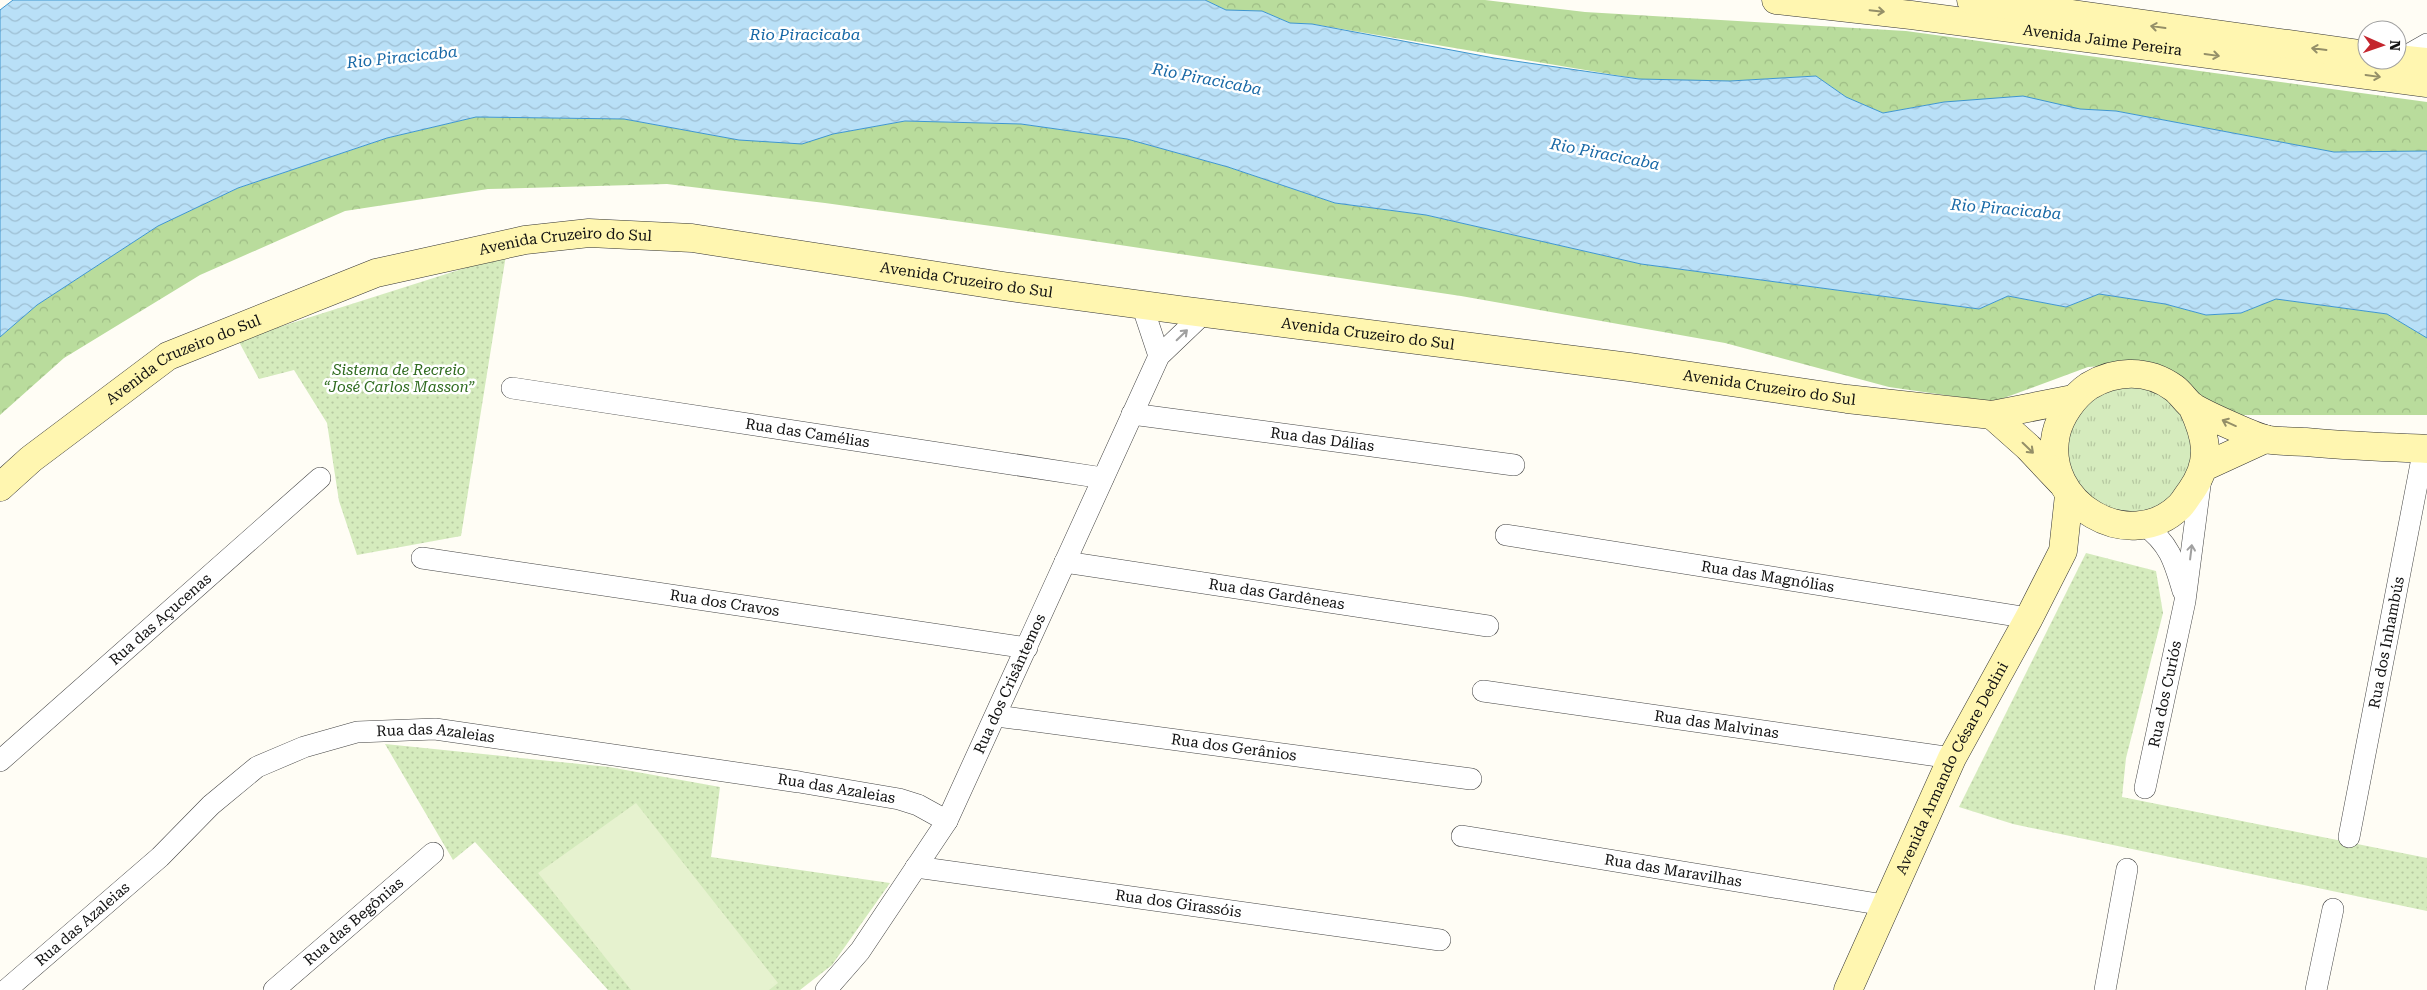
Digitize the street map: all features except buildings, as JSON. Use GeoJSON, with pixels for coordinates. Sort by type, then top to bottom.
{"type":"FeatureCollection","features":[{"type":"Feature","properties":{"kind":"street","name":"Avenida Jaime Pereira"},"geometry":{"type":"LineString","coordinates":[[1776,0],[1911,15],[2427,83]]}},
{"type":"Feature","properties":{"kind":"street","name":"Avenida Jaime Pereira"},"geometry":{"type":"LineString","coordinates":[[1971,0],[2357,54]]}},
{"type":"Feature","properties":{"kind":"street"},"geometry":{"type":"LineString","coordinates":[[2407,54],[2427,44]]}},
{"type":"Feature","properties":{"kind":"street"},"geometry":{"type":"LineString","coordinates":[[2407,60],[2427,62]]}},
{"type":"Feature","properties":{"kind":"street","name":"Avenida Cruzeiro do Sul"},"geometry":{"type":"LineString","coordinates":[[0,487],[31,459],[168,356],[376,274],[525,240],[589,233],[692,238],[1142,305],[1629,367],[1847,399],[1992,416],[2073,399]]}},
{"type":"Feature","properties":{"kind":"street"},"geometry":{"type":"LineString","coordinates":[[1142,305],[1159,356]]}},
{"type":"Feature","properties":{"kind":"street","name":"Rua dos Crisântemos"},"geometry":{"type":"LineString","coordinates":[[826,990],[860,951],[947,821],[997,716],[1064,562],[1159,356],[1204,313]]}},
{"type":"Feature","properties":{"kind":"street"},"geometry":{"type":"LineString","coordinates":[[1992,416],[2028,447],[2081,507],[2099,519],[2121,525],[2143,524],[2163,518],[2180,506],[2202,471],[2205,450],[2203,429],[2192,406],[2175,388],[2152,376],[2127,373],[2102,378],[2073,399],[2056,434],[2055,457],[2066,489]]}},
{"type":"Feature","properties":{"kind":"street","name":"Rua das Camélias"},"geometry":{"type":"LineString","coordinates":[[512,388],[1103,478]]}},
{"type":"Feature","properties":{"kind":"street"},"geometry":{"type":"LineString","coordinates":[[2192,406],[2265,439],[2425,449]]}},
{"type":"Feature","properties":{"kind":"street","name":"Rua das Dálias"},"geometry":{"type":"LineString","coordinates":[[1132,414],[1514,465]]}},
{"type":"Feature","properties":{"kind":"street"},"geometry":{"type":"LineString","coordinates":[[2202,471],[2265,439]]}},
{"type":"Feature","properties":{"kind":"street","name":"Rua dos Inhambús"},"geometry":{"type":"LineString","coordinates":[[2349,837],[2425,449]]}},
{"type":"Feature","properties":{"kind":"street","name":"Rua dos Curiós"},"geometry":{"type":"LineString","coordinates":[[2146,788],[2185,601],[2202,471]]}},
{"type":"Feature","properties":{"kind":"street","name":"Rua das Açucenas"},"geometry":{"type":"LineString","coordinates":[[0,761],[320,478]]}},
{"type":"Feature","properties":{"kind":"street","name":"Avenida Armando Césare Dedini"},"geometry":{"type":"LineString","coordinates":[[2063,551],[2066,489]]}},
{"type":"Feature","properties":{"kind":"street","name":"Avenida Armando Césare Dedini"},"geometry":{"type":"LineString","coordinates":[[1848,990],[1884,905],[1952,758],[2029,618],[2063,551],[2099,519]]}},
{"type":"Feature","properties":{"kind":"street","name":"Rua dos Curiós"},"geometry":{"type":"LineString","coordinates":[[2143,524],[2155,533],[2169,549],[2185,601]]}},
{"type":"Feature","properties":{"kind":"street","name":"Rua das Magnólias"},"geometry":{"type":"LineString","coordinates":[[1506,535],[2029,618]]}},
{"type":"Feature","properties":{"kind":"street","name":"Rua dos Cravos"},"geometry":{"type":"LineString","coordinates":[[422,558],[1027,648]]}},
{"type":"Feature","properties":{"kind":"street","name":"Rua das Gardêneas"},"geometry":{"type":"LineString","coordinates":[[1064,562],[1488,626]]}},
{"type":"Feature","properties":{"kind":"street","name":"Rua das Malvinas"},"geometry":{"type":"LineString","coordinates":[[1483,691],[1952,758]]}},
{"type":"Feature","properties":{"kind":"street","name":"Rua dos Gerânios"},"geometry":{"type":"LineString","coordinates":[[997,716],[1470,778]]}},
{"type":"Feature","properties":{"kind":"street","name":"Rua das Azaleias"},"geometry":{"type":"LineString","coordinates":[[6,990],[160,857],[211,805],[257,767],[304,747],[357,732],[435,729],[799,782],[899,799],[918,805],[947,821]]}},
{"type":"Feature","properties":{"kind":"street","name":"Rua das Maravilhas"},"geometry":{"type":"LineString","coordinates":[[1462,836],[1884,905]]}},
{"type":"Feature","properties":{"kind":"street","name":"Rua das Begônias"},"geometry":{"type":"LineString","coordinates":[[274,990],[433,854]]}},
{"type":"Feature","properties":{"kind":"street","name":"Rua dos Girassóis"},"geometry":{"type":"LineString","coordinates":[[916,867],[1440,940]]}},
{"type":"Feature","properties":{"kind":"street"},"geometry":{"type":"LineString","coordinates":[[2105,990],[2128,868]]}},
{"type":"Feature","properties":{"kind":"street"},"geometry":{"type":"LineString","coordinates":[[2316,990],[2333,909]]}},
{"type":"Feature","properties":{"kind":"green space"},"geometry":{"type":"Polygon","coordinates":[[[1205,0],[1485,0],[1585,12],[1906,31],[2427,102],[2427,151],[2334,152],[2116,111],[1944,102],[1883,113],[1846,97],[1816,76],[1730,81],[1639,79],[1312,24],[1290,23],[1262,11],[1226,10],[1205,0]]]}},
{"type":"Feature","properties":{"kind":"green space"},"geometry":{"type":"Polygon","coordinates":[[[476,117],[624,119],[739,140],[833,134],[905,121],[1021,124],[1127,139],[1228,167],[1335,203],[1426,215],[1641,264],[1979,309],[2008,296],[2066,307],[2099,294],[2165,304],[2206,315],[2241,313],[2276,299],[2387,314],[2427,338],[2427,415],[2226,415],[2130,364],[2088,367],[1993,402],[1889,387],[1725,343],[1461,296],[1013,229],[825,203],[667,184],[488,189],[345,211],[200,275],[64,358],[0,415],[0,337],[37,305],[158,226],[238,188],[387,138],[476,117]]]}},
{"type":"Feature","properties":{"kind":"green space","name":"Sistema de Recreio “José Carlos Masson”"},"geometry":{"type":"Polygon","coordinates":[[[506,255],[461,536],[357,555],[339,501],[327,423],[294,370],[259,379],[238,340],[506,255]]]}},
{"type":"Feature","properties":{"kind":"green space"},"geometry":{"type":"Polygon","coordinates":[[[2130,385],[2143,386],[2155,390],[2175,404],[2189,424],[2193,436],[2193,462],[2189,474],[2175,494],[2155,508],[2143,512],[2130,513],[2117,512],[2105,508],[2085,494],[2071,474],[2067,462],[2066,449],[2067,436],[2071,424],[2085,404],[2105,390],[2117,386],[2130,385]]]}},
{"type":"Feature","properties":{"kind":"green space"},"geometry":{"type":"Polygon","coordinates":[[[2086,553],[2156,571],[2163,613],[2126,758],[2122,797],[2427,858],[2427,911],[2013,824],[1959,807],[2086,553]]]}},
{"type":"Feature","properties":{"kind":"green space"},"geometry":{"type":"Polygon","coordinates":[[[385,744],[609,767],[720,787],[711,857],[890,883],[832,965],[800,990],[608,990],[475,842],[453,860],[385,744]]]}},
{"type":"Feature","properties":{"kind":"green space"},"geometry":{"type":"Polygon","coordinates":[[[636,803],[778,983],[769,990],[631,990],[538,873],[636,803]]]}},
{"type":"Feature","properties":{"kind":"water","name":"Rio Piracicaba"},"geometry":{"type":"Polygon","coordinates":[[[13,0],[1205,0],[1226,10],[1262,11],[1290,23],[1312,24],[1494,58],[1639,79],[1730,81],[1816,76],[1846,97],[1883,113],[1944,102],[2023,96],[2080,109],[2116,111],[2334,152],[2427,151],[2427,338],[2387,314],[2276,299],[2241,313],[2206,315],[2165,304],[2099,294],[2066,307],[2008,296],[1979,309],[1641,264],[1426,215],[1335,203],[1228,167],[1127,139],[1021,124],[905,121],[833,134],[802,144],[739,140],[624,119],[476,117],[387,138],[238,188],[158,226],[37,305],[0,337],[0,10],[13,0]]]}}]}
